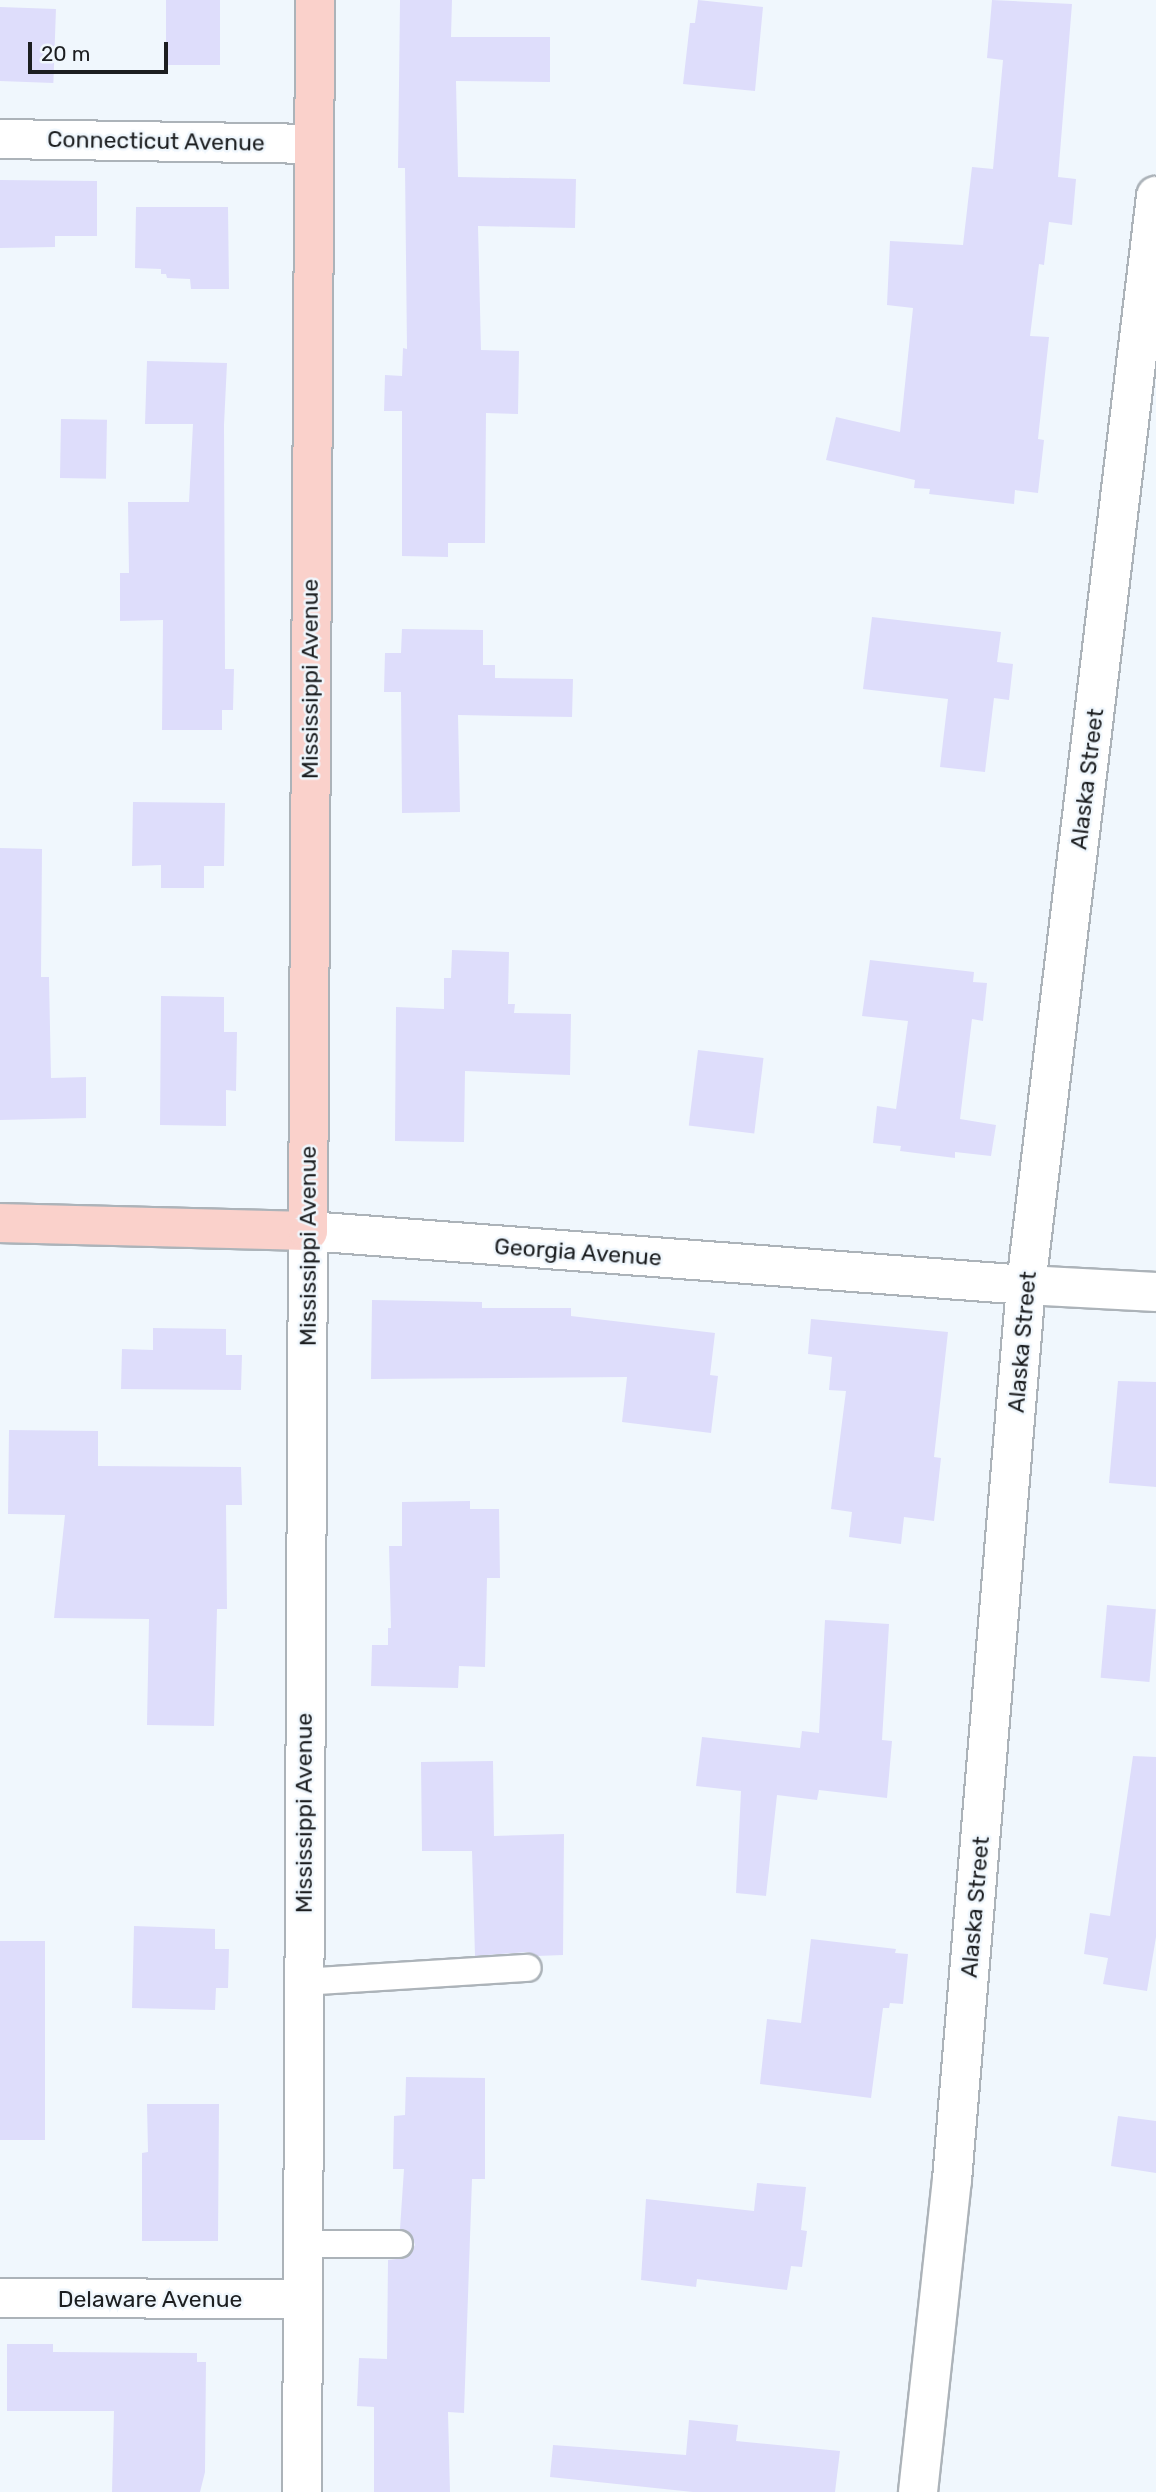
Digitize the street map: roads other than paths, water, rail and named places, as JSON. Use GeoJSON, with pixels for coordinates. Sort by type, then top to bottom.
{"type":"FeatureCollection","features":[{"type":"Feature","properties":{"kind":"street","name":"Mississippi Avenue"},"geometry":{"type":"LineString","coordinates":[[302,2492],[301,2244],[315,0]]}},
{"type":"Feature","properties":{"kind":"street","name":"Connecticut Avenue"},"geometry":{"type":"LineString","coordinates":[[0,139],[313,144]]}},
{"type":"Feature","properties":{"kind":"street","name":"Alaska Street"},"geometry":{"type":"LineString","coordinates":[[918,2492],[952,2180],[1026,1285],[1156,196]]}},
{"type":"Feature","properties":{"kind":"street","name":"Georgia Avenue"},"geometry":{"type":"LineString","coordinates":[[0,1223],[308,1231],[1026,1285],[1156,1292]]}},
{"type":"Feature","properties":{"kind":"street","name":"Delaware Avenue"},"geometry":{"type":"LineString","coordinates":[[0,2298],[301,2299]]}},
{"type":"Feature","properties":{"kind":"lane"},"geometry":{"type":"LineString","coordinates":[[303,1982],[528,1968]]}},
{"type":"Feature","properties":{"kind":"lane"},"geometry":{"type":"LineString","coordinates":[[301,2244],[400,2244]]}}]}
